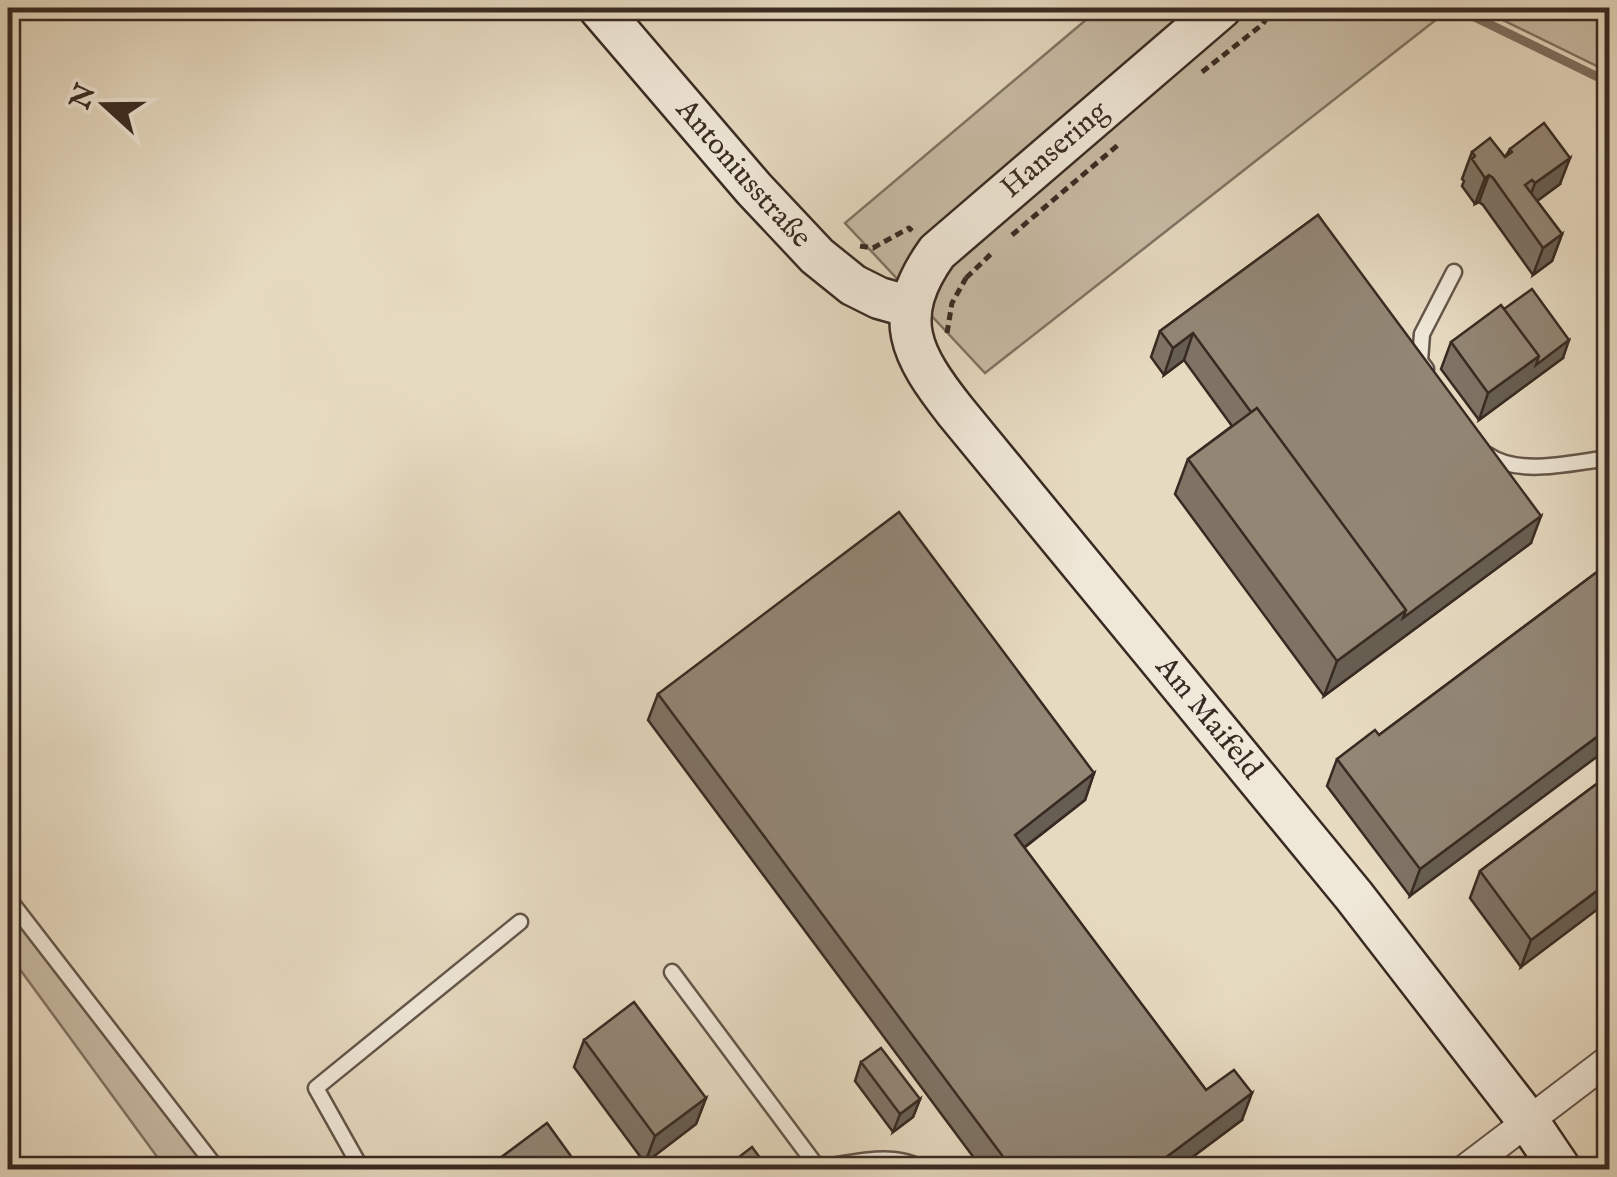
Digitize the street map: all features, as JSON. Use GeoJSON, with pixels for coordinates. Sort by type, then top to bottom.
{"type":"FeatureCollection","features":[{"type":"Feature","properties":{"kind":"street","name":"Antoniusstraße"},"geometry":{"type":"LineString","coordinates":[[599,8],[754,189],[817,256],[854,285],[879,298],[911,307]]}},
{"type":"Feature","properties":{"kind":"street","name":"Hansering"},"geometry":{"type":"LineString","coordinates":[[911,307],[915,288],[937,252],[1221,8]]}},
{"type":"Feature","properties":{"kind":"street","name":"Am Maifeld"},"geometry":{"type":"LineString","coordinates":[[911,307],[912,343],[928,376],[1354,896],[1528,1121],[1560,1170]]}},
{"type":"Feature","properties":{"kind":"street"},"geometry":{"type":"LineString","coordinates":[[1464,1170],[1610,1059]]}},
{"type":"Feature","properties":{"kind":"lane"},"geometry":{"type":"LineString","coordinates":[[1432,378],[1420,362],[1422,334],[1454,272]]}},
{"type":"Feature","properties":{"kind":"lane"},"geometry":{"type":"LineString","coordinates":[[1476,439],[1485,453],[1500,463],[1539,466],[1610,458]]}},
{"type":"Feature","properties":{"kind":"lane"},"geometry":{"type":"LineString","coordinates":[[8,898],[218,1170]]}},
{"type":"Feature","properties":{"kind":"lane"},"geometry":{"type":"LineString","coordinates":[[362,1170],[316,1088],[520,922]]}},
{"type":"Feature","properties":{"kind":"lane"},"geometry":{"type":"LineString","coordinates":[[672,972],[818,1169],[881,1160],[911,1161],[924,1170]]}},
{"type":"Feature","properties":{"kind":"path"},"geometry":{"type":"LineString","coordinates":[[1191,81],[1263,24],[1272,8]]}},
{"type":"Feature","properties":{"kind":"path"},"geometry":{"type":"LineString","coordinates":[[1011,237],[1123,140]]}},
{"type":"Feature","properties":{"kind":"path"},"geometry":{"type":"LineString","coordinates":[[966,278],[996,249]]}},
{"type":"Feature","properties":{"kind":"shaded area"},"geometry":{"type":"Polygon","coordinates":[[[1100,8],[1451,8],[985,373],[845,223],[1100,8]]]}},
{"type":"Feature","properties":{"kind":"shaded area"},"geometry":{"type":"Polygon","coordinates":[[[1478,8],[1609,8],[1609,72],[1478,8]]]}},
{"type":"Feature","properties":{"kind":"shaded area"},"geometry":{"type":"Polygon","coordinates":[[[8,906],[208,1169],[166,1169],[8,953],[8,906]]]}},
{"type":"Feature","properties":{"kind":"building"},"geometry":{"type":"Polygon","coordinates":[[[1544,123],[1570,158],[1535,183],[1532,180],[1525,185],[1562,234],[1543,248],[1493,178],[1485,178],[1472,159],[1472,152],[1490,138],[1505,157],[1544,123]]]}},
{"type":"Feature","properties":{"kind":"building"},"geometry":{"type":"Polygon","coordinates":[[[1318,215],[1541,516],[1403,618],[1406,610],[1257,408],[1251,412],[1193,333],[1173,348],[1160,331],[1318,215]]]}},
{"type":"Feature","properties":{"kind":"building"},"geometry":{"type":"Polygon","coordinates":[[[1532,289],[1569,340],[1536,365],[1539,356],[1504,309],[1532,289]]]}},
{"type":"Feature","properties":{"kind":"building"},"geometry":{"type":"Polygon","coordinates":[[[1501,305],[1539,356],[1488,393],[1451,342],[1501,305]]]}},
{"type":"Feature","properties":{"kind":"building"},"geometry":{"type":"Polygon","coordinates":[[[1257,408],[1406,610],[1337,661],[1188,459],[1257,408]]]}},
{"type":"Feature","properties":{"kind":"building"},"geometry":{"type":"Polygon","coordinates":[[[899,512],[1094,773],[1015,835],[1206,1090],[1234,1070],[1252,1093],[1149,1170],[1013,1170],[658,694],[899,512]]]}},
{"type":"Feature","properties":{"kind":"building"},"geometry":{"type":"Polygon","coordinates":[[[1597,572],[1610,589],[1610,727],[1420,869],[1337,759],[1375,730],[1379,735],[1597,572]]]}},
{"type":"Feature","properties":{"kind":"building"},"geometry":{"type":"Polygon","coordinates":[[[1610,774],[1610,881],[1531,940],[1480,871],[1610,774]]]}},
{"type":"Feature","properties":{"kind":"building"},"geometry":{"type":"Polygon","coordinates":[[[634,1002],[706,1098],[655,1136],[584,1040],[634,1002]]]}},
{"type":"Feature","properties":{"kind":"building"},"geometry":{"type":"Polygon","coordinates":[[[881,1048],[920,1099],[900,1114],[861,1062],[881,1048]]]}},
{"type":"Feature","properties":{"kind":"building"},"geometry":{"type":"Polygon","coordinates":[[[547,1123],[581,1170],[484,1170],[547,1123]]]}},
{"type":"Feature","properties":{"kind":"building"},"geometry":{"type":"Polygon","coordinates":[[[752,1147],[769,1170],[722,1170],[752,1147]]]}},
{"type":"Feature","properties":{"kind":"building"},"geometry":{"type":"Polygon","coordinates":[[[921,1161],[927,1170],[910,1170],[921,1161]]]}},
{"type":"Feature","properties":{"kind":"waterway"},"geometry":{"type":"LineString","coordinates":[[1456,8],[1610,83]]}}]}
